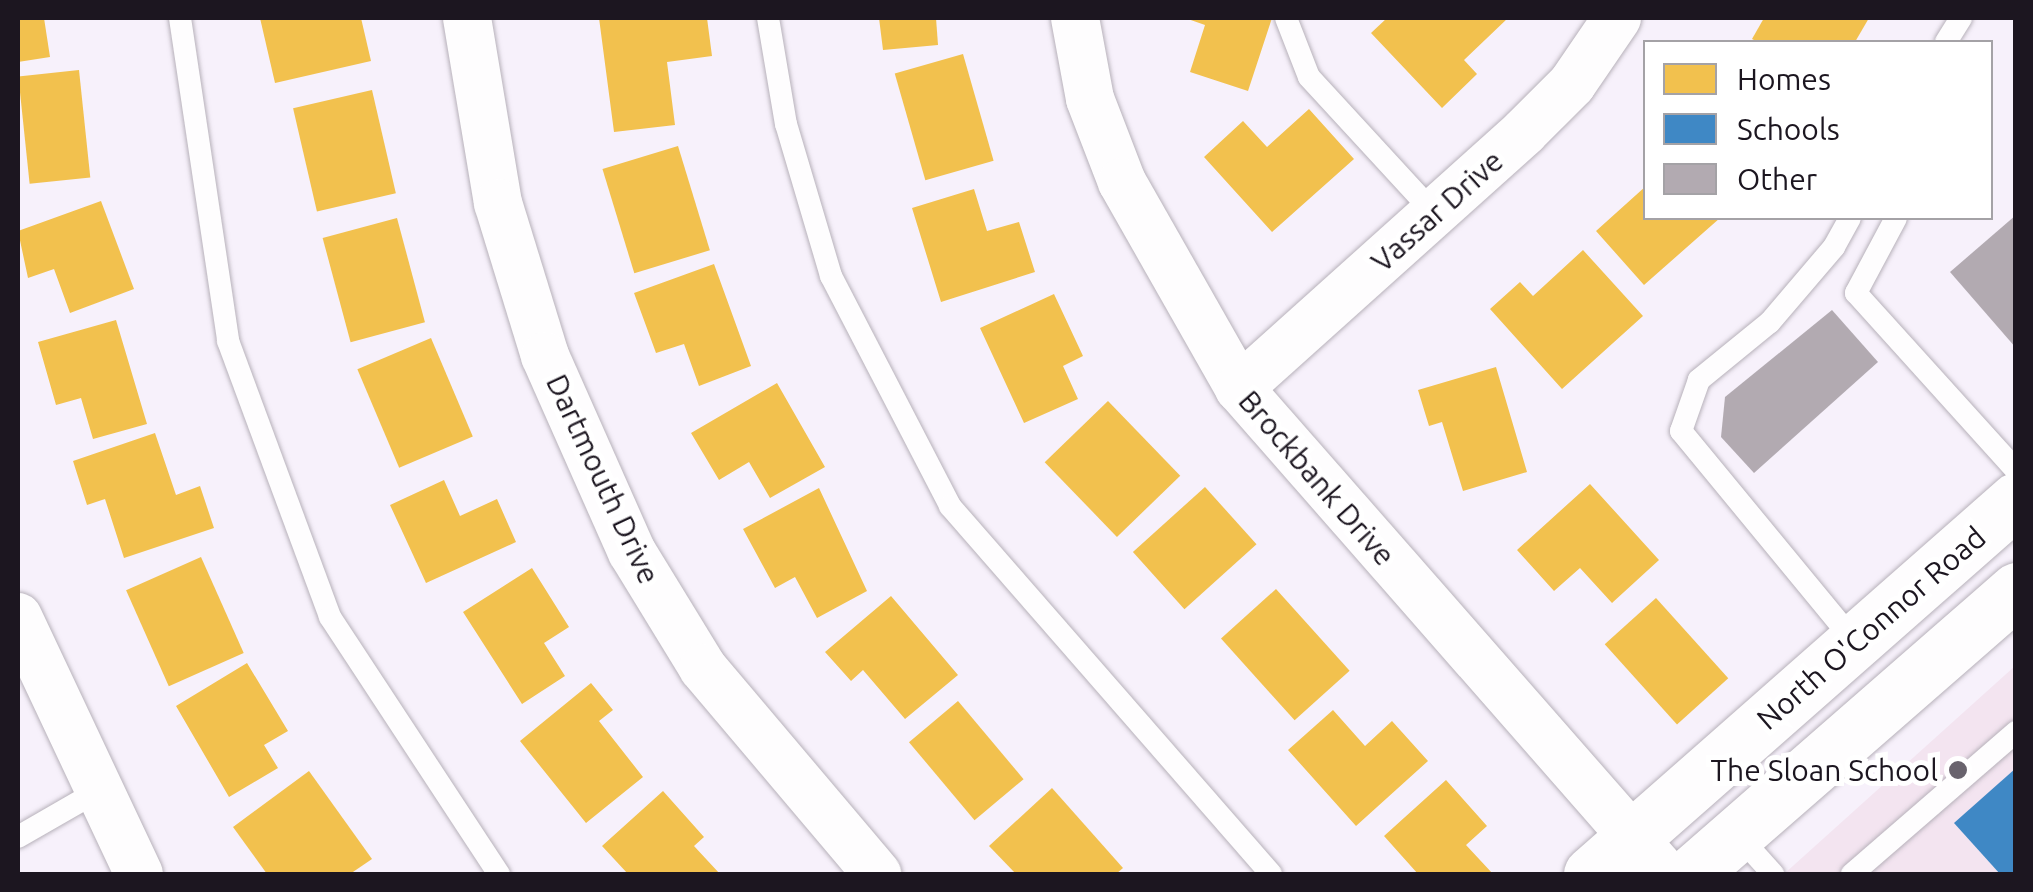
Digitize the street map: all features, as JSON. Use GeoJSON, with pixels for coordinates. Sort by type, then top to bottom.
{"type":"FeatureCollection","features":[{"type":"Feature","properties":{"kind":"main road","name":"North O'Connor Road"},"geometry":{"type":"LineString","coordinates":[[1690,860],[1855,642],[2015,494]]}},
{"type":"Feature","properties":{"kind":"main road","name":"North O'Connor Road"},"geometry":{"type":"LineString","coordinates":[[1591,874],[1690,860],[2016,590]]}},
{"type":"Feature","properties":{"kind":"street","name":"Dartmouth Drive"},"geometry":{"type":"LineString","coordinates":[[467,18],[498,203],[535,322],[632,552],[702,668],[877,874]]}},
{"type":"Feature","properties":{"kind":"street","name":"Brockbank Drive"},"geometry":{"type":"LineString","coordinates":[[1075,18],[1090,99],[1122,182],[1239,388],[1690,860]]}},
{"type":"Feature","properties":{"kind":"street","name":"Vassar Drive"},"geometry":{"type":"LineString","coordinates":[[1239,388],[1572,84],[1617,18]]}},
{"type":"Feature","properties":{"kind":"street"},"geometry":{"type":"LineString","coordinates":[[18,617],[139,874]]}},
{"type":"Feature","properties":{"kind":"lane"},"geometry":{"type":"LineString","coordinates":[[180,18],[228,341],[330,618],[499,874]]}},
{"type":"Feature","properties":{"kind":"lane"},"geometry":{"type":"LineString","coordinates":[[768,18],[786,124],[831,276],[950,506],[1270,874]]}},
{"type":"Feature","properties":{"kind":"lane"},"geometry":{"type":"LineString","coordinates":[[1286,18],[1309,77],[1434,214]]}},
{"type":"Feature","properties":{"kind":"lane"},"geometry":{"type":"LineString","coordinates":[[1947,40],[1961,18]]}},
{"type":"Feature","properties":{"kind":"lane"},"geometry":{"type":"LineString","coordinates":[[1849,220],[1834,247],[1770,322],[1699,380],[1681,431],[1855,642]]}},
{"type":"Feature","properties":{"kind":"lane"},"geometry":{"type":"LineString","coordinates":[[1895,220],[1856,293],[2015,494]]}},
{"type":"Feature","properties":{"kind":"lane"},"geometry":{"type":"LineString","coordinates":[[1852,874],[2016,732]]}},
{"type":"Feature","properties":{"kind":"lane"},"geometry":{"type":"LineString","coordinates":[[18,837],[98,791]]}},
{"type":"Feature","properties":{"kind":"lane"},"geometry":{"type":"LineString","coordinates":[[1690,860],[1773,874]]}},
{"type":"Feature","properties":{"kind":"shaded area","name":"The Sloan School"},"geometry":{"type":"Polygon","coordinates":[[[2015,666],[2015,874],[1784,874],[2015,666]]]}},
{"type":"Feature","properties":{"kind":"building: Homes"},"geometry":{"type":"Polygon","coordinates":[[[18,18],[44,18],[50,57],[18,62],[18,18]]]}},
{"type":"Feature","properties":{"kind":"building: Homes"},"geometry":{"type":"Polygon","coordinates":[[[260,18],[361,18],[371,61],[275,83],[260,18]]]}},
{"type":"Feature","properties":{"kind":"building: Homes"},"geometry":{"type":"Polygon","coordinates":[[[599,18],[707,18],[712,56],[667,62],[675,125],[614,132],[599,18]]]}},
{"type":"Feature","properties":{"kind":"building: Homes"},"geometry":{"type":"Polygon","coordinates":[[[879,18],[936,18],[938,45],[883,50],[879,18]]]}},
{"type":"Feature","properties":{"kind":"building: Homes"},"geometry":{"type":"Polygon","coordinates":[[[1185,18],[1272,18],[1248,91],[1190,72],[1205,25],[1185,18]]]}},
{"type":"Feature","properties":{"kind":"building: Homes"},"geometry":{"type":"Polygon","coordinates":[[[1387,18],[1508,18],[1464,60],[1477,74],[1442,108],[1371,33],[1387,18]]]}},
{"type":"Feature","properties":{"kind":"building: Homes"},"geometry":{"type":"Polygon","coordinates":[[[1764,18],[1869,18],[1856,40],[1752,39],[1764,18]]]}},
{"type":"Feature","properties":{"kind":"building: Homes"},"geometry":{"type":"Polygon","coordinates":[[[963,54],[994,161],[925,180],[895,74],[963,54]]]}},
{"type":"Feature","properties":{"kind":"building: Homes"},"geometry":{"type":"Polygon","coordinates":[[[79,70],[90,177],[30,184],[18,76],[79,70]]]}},
{"type":"Feature","properties":{"kind":"building: Homes"},"geometry":{"type":"Polygon","coordinates":[[[372,90],[396,193],[317,212],[293,108],[372,90]]]}},
{"type":"Feature","properties":{"kind":"building: Homes"},"geometry":{"type":"Polygon","coordinates":[[[1309,109],[1354,159],[1272,232],[1204,157],[1243,121],[1267,147],[1309,109]]]}},
{"type":"Feature","properties":{"kind":"building: Homes"},"geometry":{"type":"Polygon","coordinates":[[[678,146],[710,250],[634,273],[602,169],[678,146]]]}},
{"type":"Feature","properties":{"kind":"building: Homes"},"geometry":{"type":"Polygon","coordinates":[[[974,189],[987,231],[1019,222],[1035,272],[941,302],[912,208],[974,189]]]}},
{"type":"Feature","properties":{"kind":"building: Homes"},"geometry":{"type":"Polygon","coordinates":[[[1643,189],[1643,220],[1718,220],[1644,285],[1596,231],[1643,189]]]}},
{"type":"Feature","properties":{"kind":"building: Homes"},"geometry":{"type":"Polygon","coordinates":[[[101,201],[134,289],[70,313],[54,269],[28,278],[18,231],[101,201]]]}},
{"type":"Feature","properties":{"kind":"building: Homes"},"geometry":{"type":"Polygon","coordinates":[[[397,218],[425,322],[351,342],[323,238],[397,218]]]}},
{"type":"Feature","properties":{"kind":"building: Homes"},"geometry":{"type":"Polygon","coordinates":[[[1583,250],[1643,316],[1562,389],[1490,309],[1520,282],[1533,296],[1583,250]]]}},
{"type":"Feature","properties":{"kind":"building: Homes"},"geometry":{"type":"Polygon","coordinates":[[[714,264],[751,366],[699,386],[684,344],[656,353],[634,293],[714,264]]]}},
{"type":"Feature","properties":{"kind":"building: Homes"},"geometry":{"type":"Polygon","coordinates":[[[1054,294],[1083,356],[1063,366],[1078,399],[1024,423],[980,328],[1054,294]]]}},
{"type":"Feature","properties":{"kind":"building: Homes"},"geometry":{"type":"Polygon","coordinates":[[[116,320],[147,424],[93,439],[81,398],[56,405],[38,342],[116,320]]]}},
{"type":"Feature","properties":{"kind":"building: Homes"},"geometry":{"type":"Polygon","coordinates":[[[431,338],[473,436],[399,468],[357,369],[431,338]]]}},
{"type":"Feature","properties":{"kind":"building: Homes"},"geometry":{"type":"Polygon","coordinates":[[[1496,367],[1527,472],[1463,491],[1442,422],[1429,426],[1418,390],[1496,367]]]}},
{"type":"Feature","properties":{"kind":"building: Homes"},"geometry":{"type":"Polygon","coordinates":[[[777,383],[825,467],[770,498],[749,462],[719,480],[691,433],[777,383]]]}},
{"type":"Feature","properties":{"kind":"building: Homes"},"geometry":{"type":"Polygon","coordinates":[[[1108,401],[1180,476],[1117,537],[1045,462],[1108,401]]]}},
{"type":"Feature","properties":{"kind":"building: Homes"},"geometry":{"type":"Polygon","coordinates":[[[155,433],[176,495],[200,486],[214,528],[124,558],[105,499],[87,505],[73,461],[155,433]]]}},
{"type":"Feature","properties":{"kind":"building: Homes"},"geometry":{"type":"Polygon","coordinates":[[[444,480],[460,516],[497,499],[516,542],[426,583],[390,505],[444,480]]]}},
{"type":"Feature","properties":{"kind":"building: Homes"},"geometry":{"type":"Polygon","coordinates":[[[1590,484],[1659,560],[1612,603],[1580,568],[1554,591],[1517,550],[1590,484]]]}},
{"type":"Feature","properties":{"kind":"building: Homes"},"geometry":{"type":"Polygon","coordinates":[[[1205,487],[1257,544],[1184,609],[1133,552],[1205,487]]]}},
{"type":"Feature","properties":{"kind":"building: Homes"},"geometry":{"type":"Polygon","coordinates":[[[819,488],[867,591],[817,618],[795,577],[775,588],[743,529],[819,488]]]}},
{"type":"Feature","properties":{"kind":"building: Homes"},"geometry":{"type":"Polygon","coordinates":[[[201,557],[244,653],[169,686],[126,590],[201,557]]]}},
{"type":"Feature","properties":{"kind":"building: Homes"},"geometry":{"type":"Polygon","coordinates":[[[532,568],[569,627],[544,643],[565,676],[522,704],[463,612],[532,568]]]}},
{"type":"Feature","properties":{"kind":"building: Homes"},"geometry":{"type":"Polygon","coordinates":[[[1276,589],[1350,671],[1295,720],[1221,639],[1276,589]]]}},
{"type":"Feature","properties":{"kind":"building: Homes"},"geometry":{"type":"Polygon","coordinates":[[[891,596],[958,675],[905,719],[863,670],[851,681],[825,652],[891,596]]]}},
{"type":"Feature","properties":{"kind":"building: Homes"},"geometry":{"type":"Polygon","coordinates":[[[1656,598],[1728,678],[1677,724],[1605,644],[1656,598]]]}},
{"type":"Feature","properties":{"kind":"building: Homes"},"geometry":{"type":"Polygon","coordinates":[[[247,663],[288,731],[264,745],[278,768],[229,797],[176,706],[247,663]]]}},
{"type":"Feature","properties":{"kind":"building: Homes"},"geometry":{"type":"Polygon","coordinates":[[[591,683],[613,710],[599,721],[643,777],[586,823],[520,741],[591,683]]]}},
{"type":"Feature","properties":{"kind":"building: Homes"},"geometry":{"type":"Polygon","coordinates":[[[958,701],[1024,779],[975,820],[909,742],[958,701]]]}},
{"type":"Feature","properties":{"kind":"building: Homes"},"geometry":{"type":"Polygon","coordinates":[[[1333,710],[1365,746],[1392,721],[1428,761],[1356,826],[1288,750],[1333,710]]]}},
{"type":"Feature","properties":{"kind":"building: Homes"},"geometry":{"type":"Polygon","coordinates":[[[309,771],[372,859],[350,874],[267,874],[233,827],[309,771]]]}},
{"type":"Feature","properties":{"kind":"building: Homes"},"geometry":{"type":"Polygon","coordinates":[[[1446,780],[1487,826],[1466,845],[1493,874],[1418,874],[1384,836],[1446,780]]]}},
{"type":"Feature","properties":{"kind":"building: Homes"},"geometry":{"type":"Polygon","coordinates":[[[1052,788],[1123,868],[1116,874],[1016,874],[989,846],[1052,788]]]}},
{"type":"Feature","properties":{"kind":"building: Homes"},"geometry":{"type":"Polygon","coordinates":[[[663,791],[704,837],[694,846],[720,874],[628,874],[602,846],[663,791]]]}},
{"type":"Feature","properties":{"kind":"building: Schools"},"geometry":{"type":"Polygon","coordinates":[[[2016,768],[2016,874],[2000,874],[1954,823],[2016,768]]]}},
{"type":"Feature","properties":{"kind":"building: Other"},"geometry":{"type":"Polygon","coordinates":[[[2016,215],[2016,348],[1950,272],[2016,215]]]}},
{"type":"Feature","properties":{"kind":"building: Other"},"geometry":{"type":"Polygon","coordinates":[[[1832,310],[1878,362],[1754,473],[1721,437],[1725,397],[1832,310]]]}},
{"type":"Feature","properties":{"kind":"place","name":"The Sloan School"},"geometry":{"type":"Point","coordinates":[1958,770]}}]}
